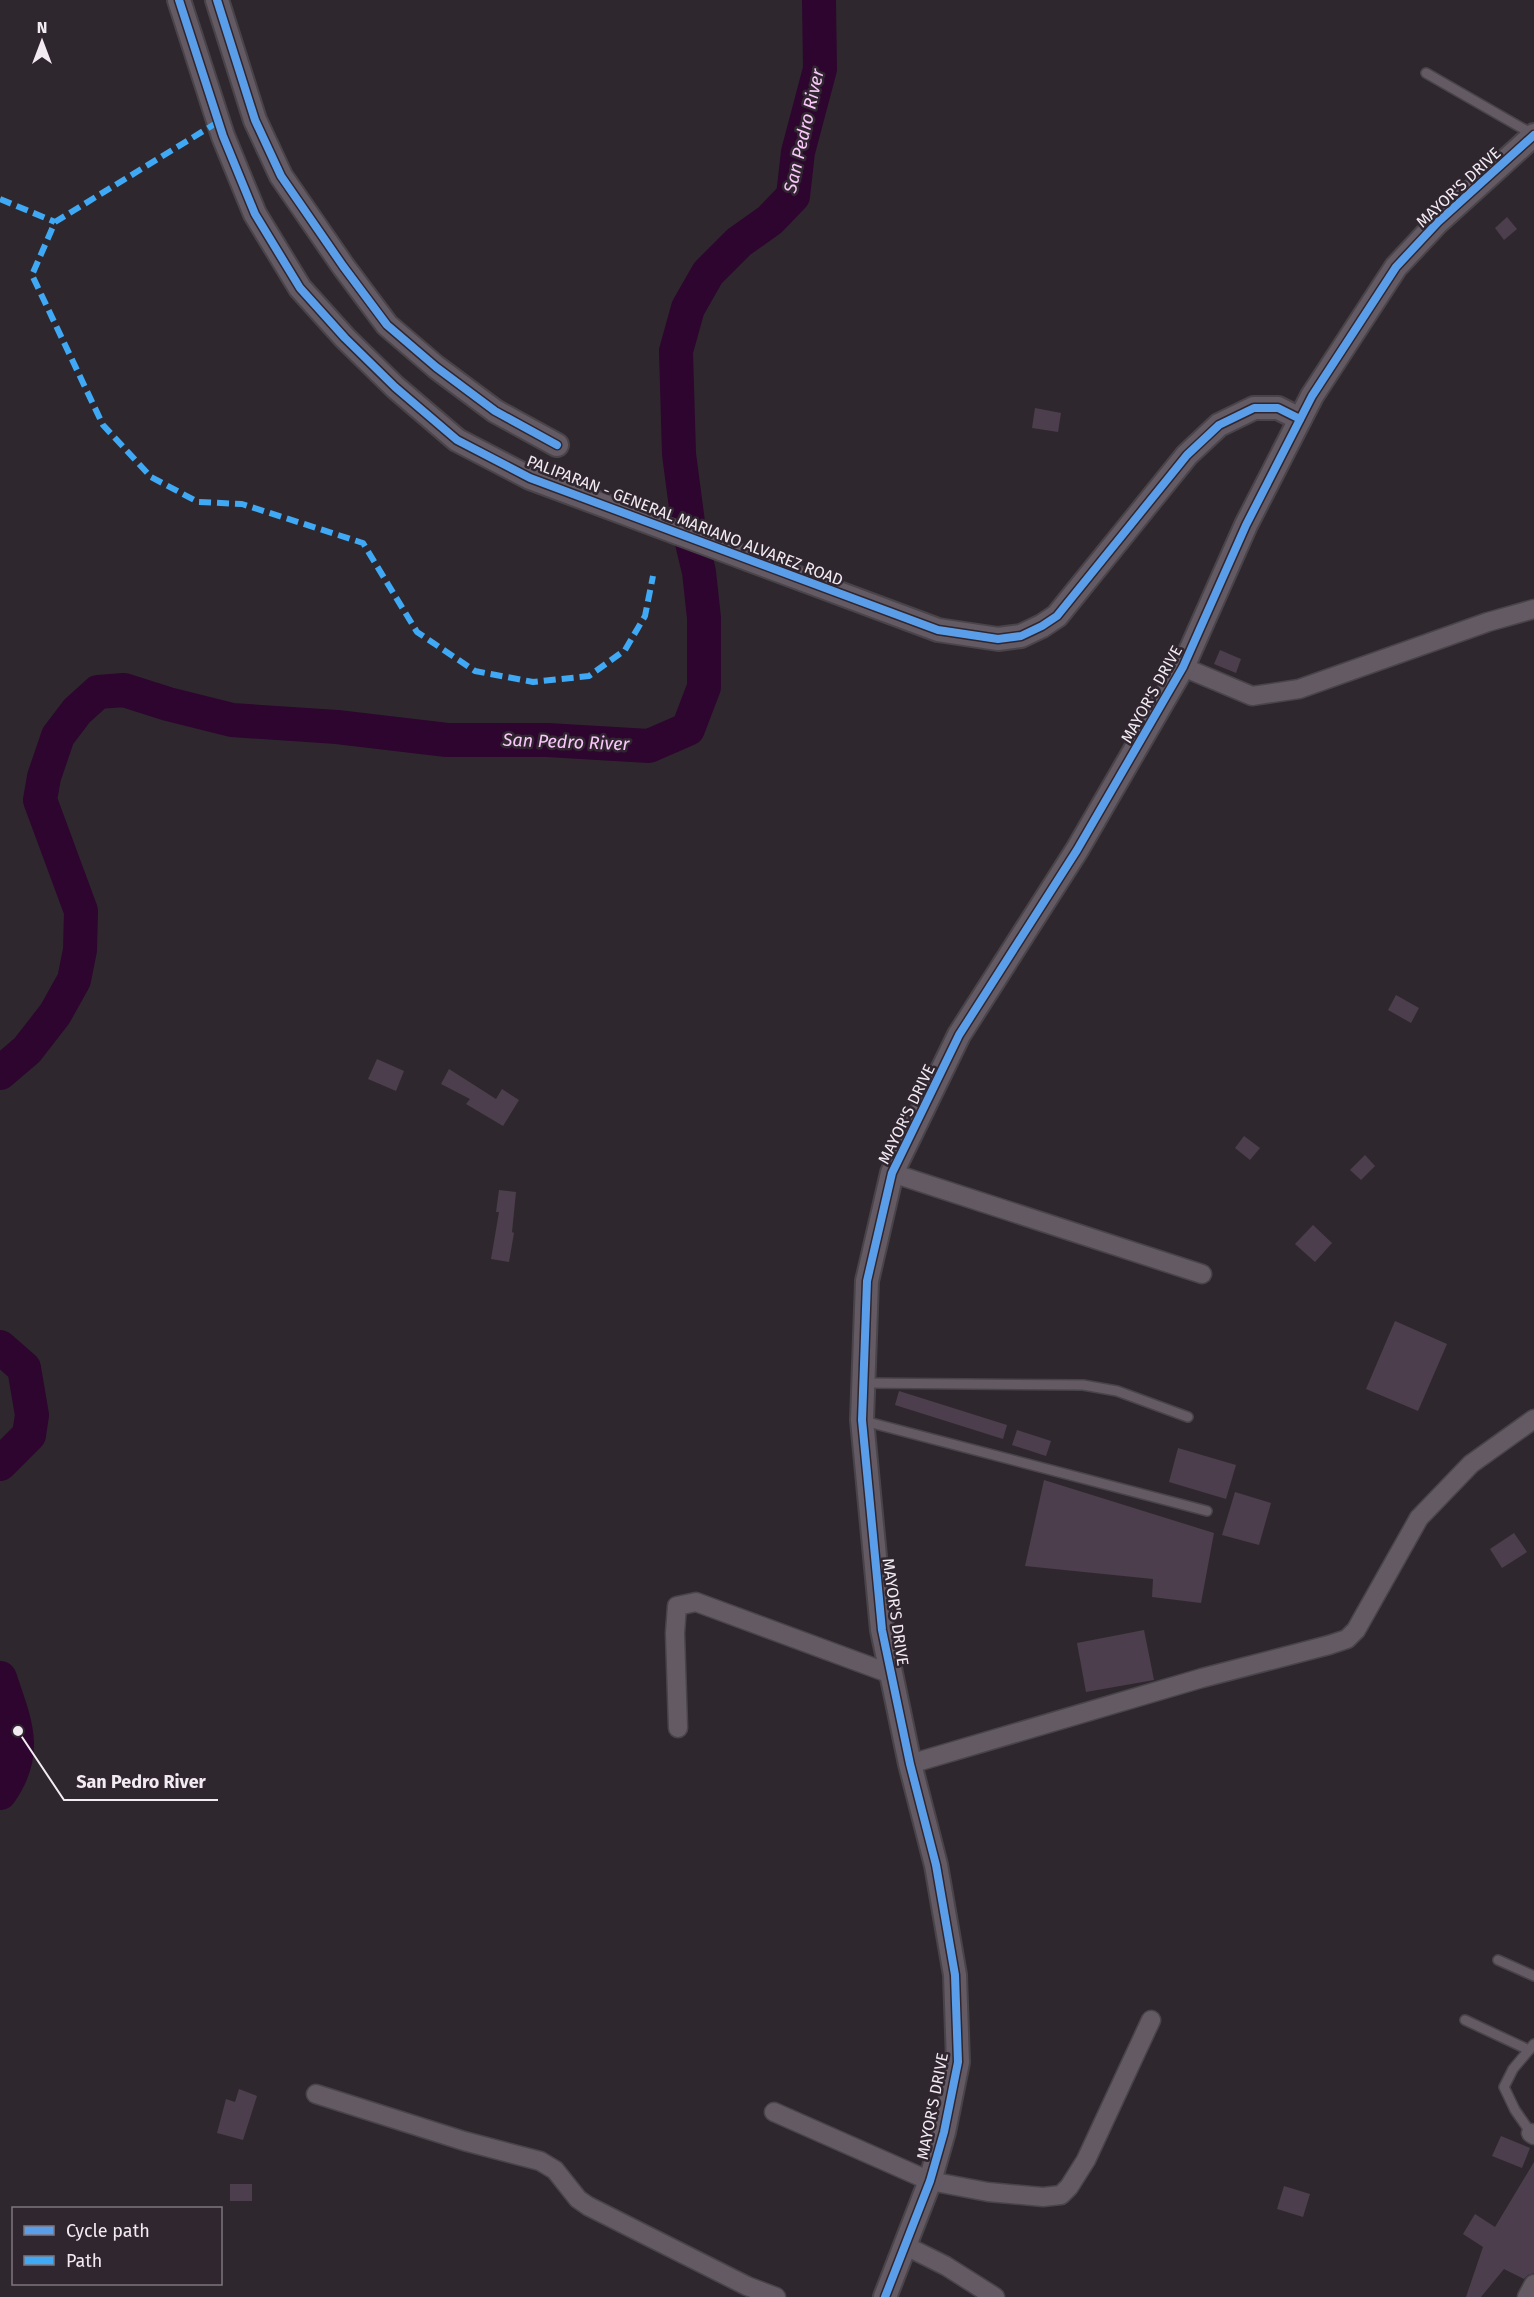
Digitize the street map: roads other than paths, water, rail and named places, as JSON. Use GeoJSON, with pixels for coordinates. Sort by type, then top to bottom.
{"type":"FeatureCollection","features":[{"type":"Feature","properties":{"kind":"street","name":"PALIPARAN - GENERAL MARIANO ALVAREZ ROAD"},"geometry":{"type":"LineString","coordinates":[[179,0],[223,136],[255,214],[300,288],[345,338],[395,387],[458,440],[530,478],[938,630],[998,639],[1021,636],[1057,616],[1187,455],[1220,425],[1254,408],[1278,408],[1300,419]]}},
{"type":"Feature","properties":{"kind":"street","name":"PALIPARAN - GENERAL MARIANO ALVAREZ ROAD"},"geometry":{"type":"LineString","coordinates":[[217,0],[255,120],[281,176],[387,325],[436,367],[495,411],[557,446]]}},
{"type":"Feature","properties":{"kind":"street","name":"MAYOR'S DRIVE"},"geometry":{"type":"LineString","coordinates":[[885,2297],[930,2181],[944,2132],[958,2062],[955,1975],[936,1865],[910,1764],[882,1629],[862,1420],[867,1281],[892,1173],[959,1035],[1077,850],[1183,668],[1246,525],[1312,396],[1396,267],[1437,222],[1534,135]]}},
{"type":"Feature","properties":{"kind":"street"},"geometry":{"type":"LineString","coordinates":[[1183,668],[1252,696],[1299,689],[1488,622],[1534,609]]}},
{"type":"Feature","properties":{"kind":"street"},"geometry":{"type":"LineString","coordinates":[[892,1173],[1202,1274]]}},
{"type":"Feature","properties":{"kind":"street"},"geometry":{"type":"LineString","coordinates":[[910,1764],[1202,1678],[1347,1639],[1356,1630],[1419,1518],[1471,1464],[1534,1419]]}},
{"type":"Feature","properties":{"kind":"street"},"geometry":{"type":"LineString","coordinates":[[678,1728],[675,1633],[677,1606],[696,1602],[891,1674]]}},
{"type":"Feature","properties":{"kind":"street"},"geometry":{"type":"LineString","coordinates":[[774,2112],[930,2181],[988,2192],[1042,2197],[1061,2195],[1069,2187],[1086,2160],[1151,2020]]}},
{"type":"Feature","properties":{"kind":"street"},"geometry":{"type":"LineString","coordinates":[[316,2094],[464,2141],[540,2161],[555,2170],[578,2199],[588,2206],[747,2286],[776,2297]]}},
{"type":"Feature","properties":{"kind":"street"},"geometry":{"type":"LineString","coordinates":[[906,2246],[946,2266],[995,2297]]}},
{"type":"Feature","properties":{"kind":"street"},"geometry":{"type":"LineString","coordinates":[[1527,2297],[1534,2284]]}},
{"type":"Feature","properties":{"kind":"lane"},"geometry":{"type":"LineString","coordinates":[[1426,73],[1534,135]]}},
{"type":"Feature","properties":{"kind":"lane"},"geometry":{"type":"LineString","coordinates":[[864,1383],[1083,1385],[1117,1391],[1188,1417]]}},
{"type":"Feature","properties":{"kind":"lane"},"geometry":{"type":"LineString","coordinates":[[862,1420],[1207,1511]]}},
{"type":"Feature","properties":{"kind":"lane"},"geometry":{"type":"LineString","coordinates":[[1498,1960],[1534,1976]]}},
{"type":"Feature","properties":{"kind":"lane"},"geometry":{"type":"LineString","coordinates":[[1465,2020],[1532,2047],[1513,2069],[1504,2087],[1515,2110],[1532,2134]]}},
{"type":"Feature","properties":{"kind":"waterway","name":"San Pedro River"},"geometry":{"type":"LineString","coordinates":[[0,1073],[27,1050],[55,1014],[74,980],[80,950],[81,911],[40,800],[44,777],[58,736],[77,711],[98,692],[124,690],[232,720],[337,727],[447,740],[547,740],[649,746],[688,729],[704,687],[704,618],[699,572],[689,530],[679,454],[676,351],[688,308],[708,273],[739,242],[770,220],[793,196],[798,152],[820,69],[819,0]]}},
{"type":"Feature","properties":{"kind":"waterway","name":"San Pedro River"},"geometry":{"type":"LineString","coordinates":[[0,1347],[24,1368],[32,1415],[29,1435],[0,1464]]}},
{"type":"Feature","properties":{"kind":"waterway","name":"San Pedro River"},"geometry":{"type":"LineString","coordinates":[[0,1678],[14,1722],[17,1749],[15,1763],[0,1793]]}},
{"type":"Feature","properties":{"kind":"place","name":"San Pedro River"},"geometry":{"type":"Point","coordinates":[18,1731]}}]}
